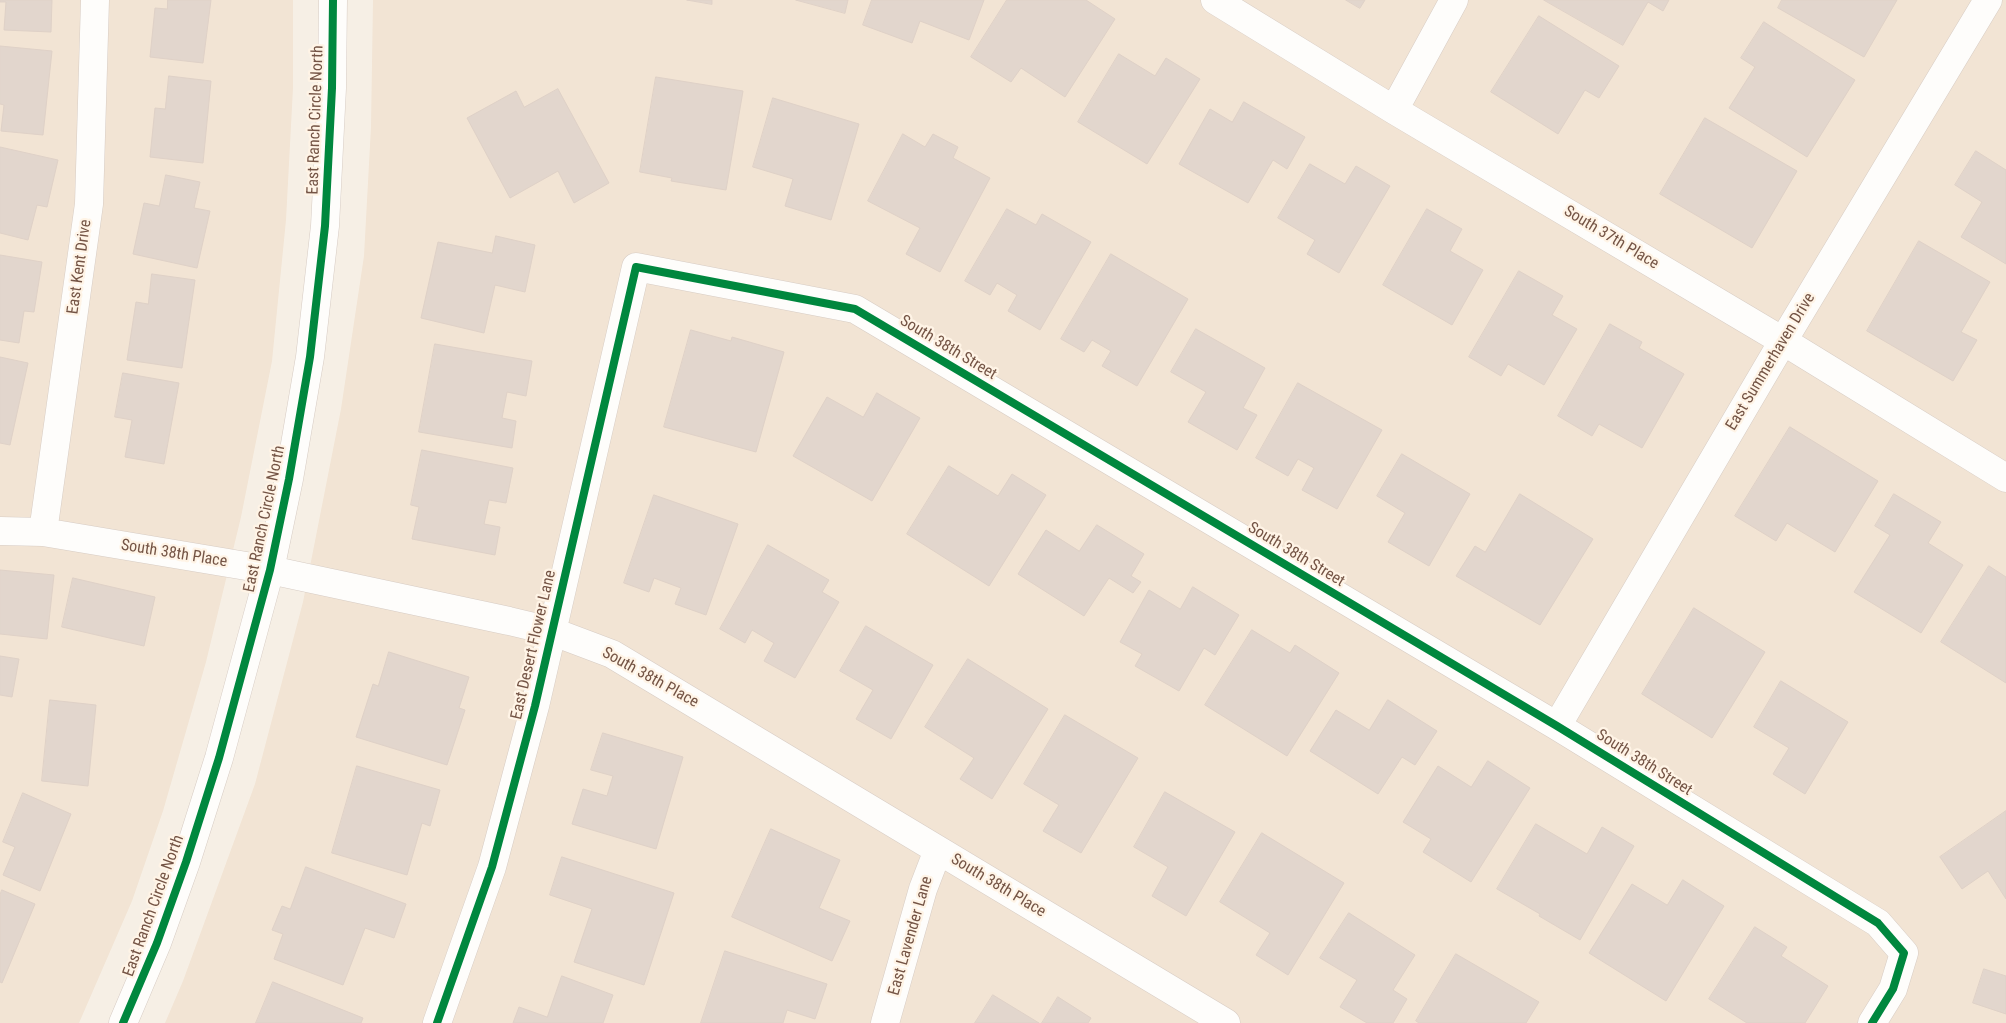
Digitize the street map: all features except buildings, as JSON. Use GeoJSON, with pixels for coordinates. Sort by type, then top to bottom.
{"type":"FeatureCollection","features":[{"type":"Feature","properties":{"kind":"street","name":"East Kent Drive"},"geometry":{"type":"LineString","coordinates":[[43,532],[90,204],[95,0]]}},
{"type":"Feature","properties":{"kind":"street","name":"East Ranch Circle North"},"geometry":{"type":"LineString","coordinates":[[123,1023],[157,943],[186,862],[219,758],[270,570],[289,479],[310,357],[324,236],[332,88],[333,0]]}},
{"type":"Feature","properties":{"kind":"street","name":"South 37th Place"},"geometry":{"type":"LineString","coordinates":[[1215,0],[1394,110],[1783,340],[2006,478]]}},
{"type":"Feature","properties":{"kind":"street"},"geometry":{"type":"LineString","coordinates":[[1394,110],[1454,0]]}},
{"type":"Feature","properties":{"kind":"street","name":"East Summerhaven Drive"},"geometry":{"type":"LineString","coordinates":[[1556,726],[1783,340],[1988,0]]}},
{"type":"Feature","properties":{"kind":"street","name":"East Desert Flower Lane"},"geometry":{"type":"LineString","coordinates":[[437,1023],[492,867],[535,706],[636,267]]}},
{"type":"Feature","properties":{"kind":"street","name":"South 38th Street"},"geometry":{"type":"LineString","coordinates":[[636,267],[855,308],[1556,726],[1878,923],[1904,953],[1893,989],[1872,1023]]}},
{"type":"Feature","properties":{"kind":"street","name":"South 38th Place"},"geometry":{"type":"LineString","coordinates":[[0,530],[43,532],[270,570],[551,631],[612,654],[1226,1023]]}},
{"type":"Feature","properties":{"kind":"street","name":"East Lavender Lane"},"geometry":{"type":"LineString","coordinates":[[885,1023],[923,889],[938,850]]}},
{"type":"Feature","properties":{"kind":"shaded area"},"geometry":{"type":"Polygon","coordinates":[[[0,0],[293,0],[293,88],[286,220],[272,361],[241,517],[206,662],[163,811],[132,901],[79,1023],[0,1023],[0,0]]]}},
{"type":"Feature","properties":{"kind":"shaded area"},"geometry":{"type":"Polygon","coordinates":[[[373,0],[2006,0],[2006,1023],[165,1023],[183,981],[255,784],[303,602],[341,409],[364,256],[371,127],[373,0]]]}},
{"type":"Feature","properties":{"kind":"cycle path"},"geometry":{"type":"LineString","coordinates":[[123,1023],[157,943],[186,862],[219,758],[270,570],[289,479],[310,357],[325,226],[332,88],[333,0]]}},
{"type":"Feature","properties":{"kind":"cycle path"},"geometry":{"type":"LineString","coordinates":[[437,1023],[492,867],[535,706],[636,267],[855,309],[1557,726],[1878,923],[1904,953],[1893,989],[1872,1023]]}}]}
